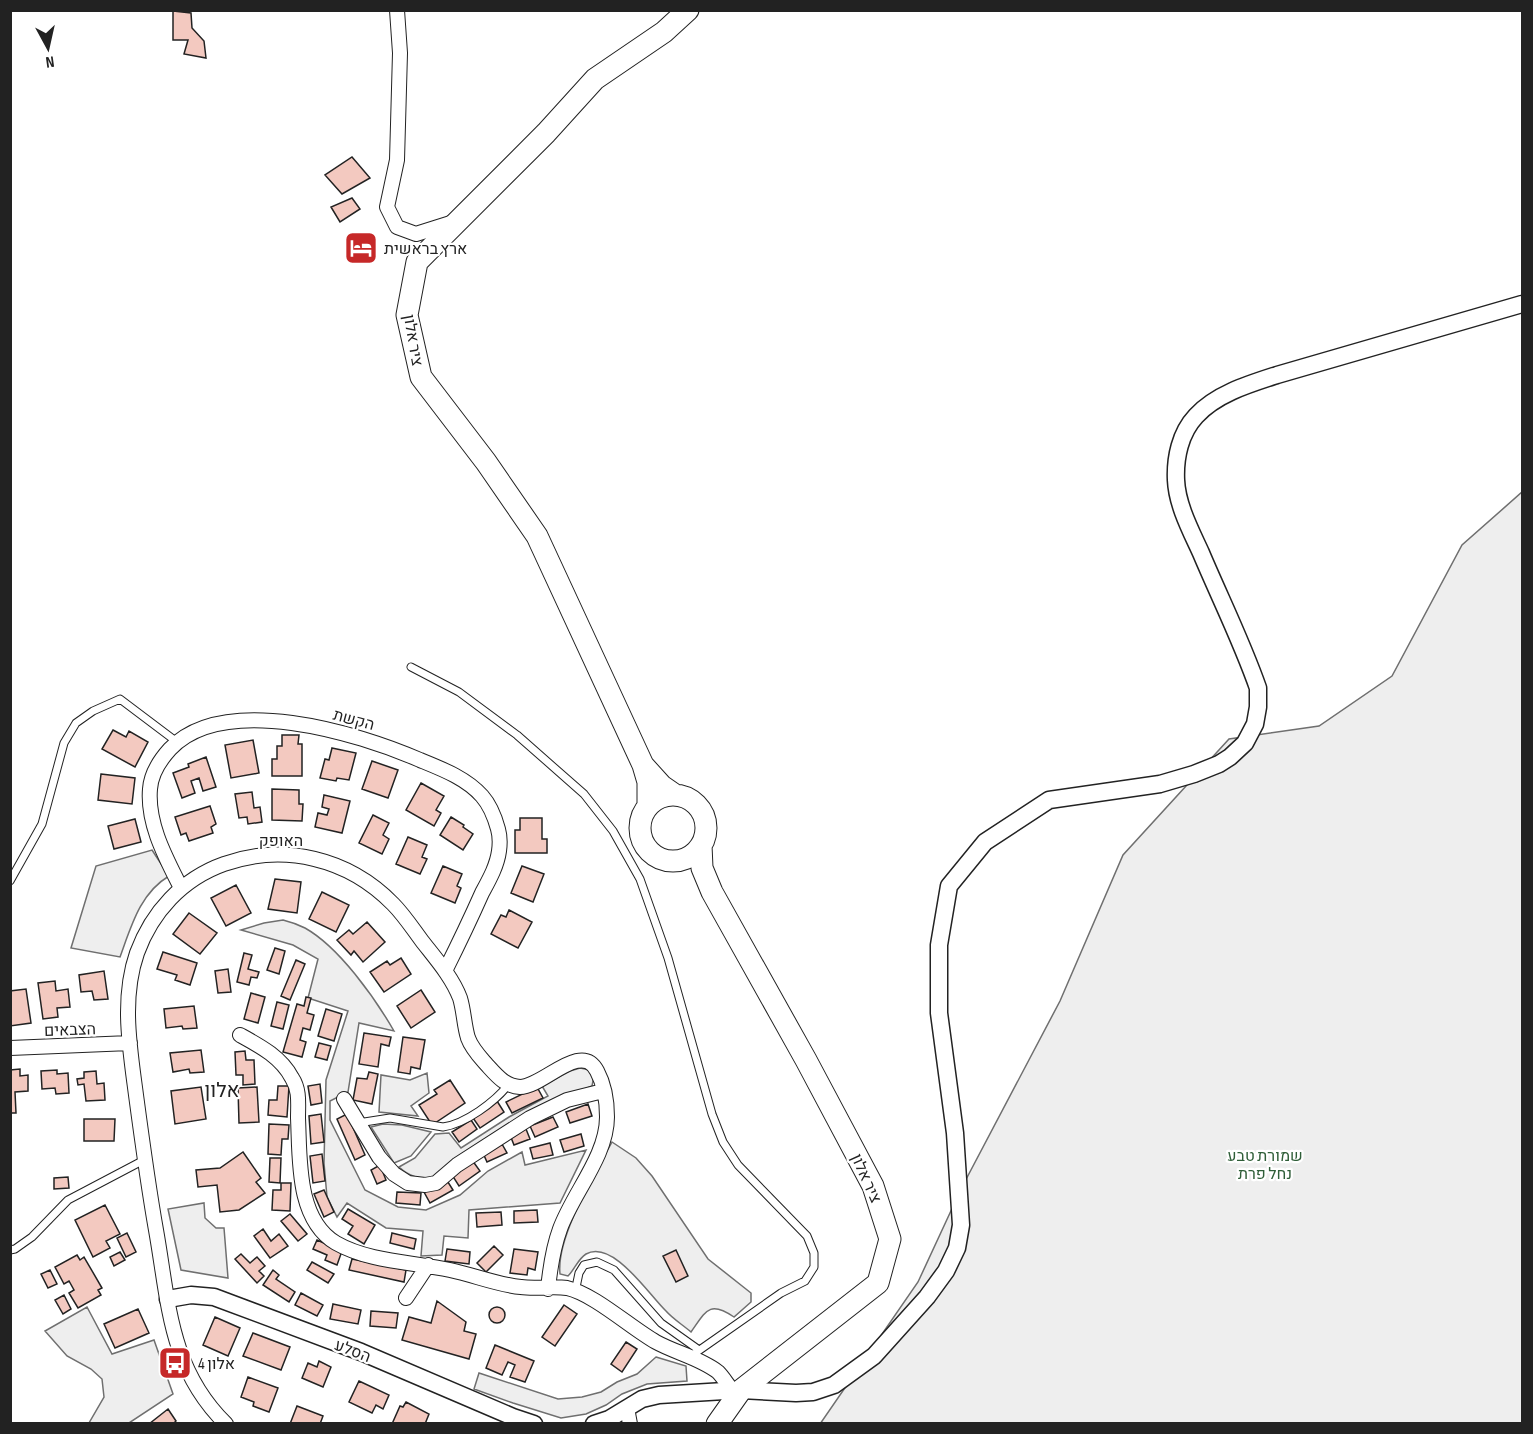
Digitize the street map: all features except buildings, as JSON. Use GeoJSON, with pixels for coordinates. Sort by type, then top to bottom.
{"type":"FeatureCollection","features":[{"type":"Feature","properties":{"kind":"main road","name":"ציר אלון"},"geometry":{"type":"LineString","coordinates":[[648,806],[648,782],[643,765],[537,536],[486,462],[421,377],[407,315],[417,262],[546,134],[595,78],[664,32],[688,10]]}},
{"type":"Feature","properties":{"kind":"main road","name":"ציר אלון"},"geometry":{"type":"LineString","coordinates":[[643,765],[662,786],[675,795]]}},
{"type":"Feature","properties":{"kind":"main road"},"geometry":{"type":"LineString","coordinates":[[675,795],[696,804],[704,816],[706,831],[701,845],[691,856],[670,861],[656,857],[645,847],[639,825],[648,806],[661,797],[675,795]]}},
{"type":"Feature","properties":{"kind":"main road","name":"ציר אלון"},"geometry":{"type":"LineString","coordinates":[[701,845],[702,868],[712,892],[873,1186],[890,1239],[878,1283],[736,1390],[717,1424]]}},
{"type":"Feature","properties":{"kind":"main road","name":"ציר אלון"},"geometry":{"type":"LineString","coordinates":[[670,861],[684,868],[712,892]]}},
{"type":"Feature","properties":{"kind":"street"},"geometry":{"type":"LineString","coordinates":[[397,10],[400,53],[397,160],[387,207],[398,227],[416,234],[459,220]]}},
{"type":"Feature","properties":{"kind":"street"},"geometry":{"type":"LineString","coordinates":[[594,1424],[629,1416],[642,1399],[659,1395],[736,1390],[796,1393],[813,1392],[834,1385],[874,1356],[927,1297],[946,1271],[957,1248],[962,1225],[955,1133],[939,1013],[939,945],[949,886],[985,842],[1049,800],[1160,784],[1194,774],[1230,757],[1245,742],[1255,724],[1258,688],[1192,534],[1176,482],[1176,462],[1181,440],[1196,416],[1215,401],[1244,386],[1522,304]]}},
{"type":"Feature","properties":{"kind":"street","name":"הקשת"},"geometry":{"type":"LineString","coordinates":[[181,888],[158,838],[150,789],[155,769],[177,742],[198,730],[227,723],[258,720],[296,723],[339,731],[390,747],[465,781],[483,796],[498,828],[499,851],[496,864],[445,971]]}},
{"type":"Feature","properties":{"kind":"street","name":"האופק"},"geometry":{"type":"LineString","coordinates":[[226,1424],[205,1399],[186,1367],[175,1341],[144,1161],[130,1043],[130,987],[138,951],[156,917],[181,888],[200,874],[238,859],[295,854],[324,860],[354,875],[386,898],[406,920],[445,971],[459,995],[469,1040],[475,1051],[503,1082],[509,1084]]}},
{"type":"Feature","properties":{"kind":"street"},"geometry":{"type":"LineString","coordinates":[[240,1035],[277,1058],[294,1080],[298,1096],[305,1195],[309,1212],[324,1235],[351,1250],[377,1257],[428,1265],[519,1287],[567,1288],[599,1304],[658,1343],[694,1354],[736,1390]]}},
{"type":"Feature","properties":{"kind":"street","name":"הצבאים"},"geometry":{"type":"LineString","coordinates":[[10,1048],[130,1043]]}},
{"type":"Feature","properties":{"kind":"street"},"geometry":{"type":"LineString","coordinates":[[509,1084],[518,1087],[530,1085],[569,1063],[583,1060],[594,1065],[602,1080],[607,1113],[607,1132],[560,1228],[551,1260],[548,1289]]}},
{"type":"Feature","properties":{"kind":"street"},"geometry":{"type":"LineString","coordinates":[[344,1099],[379,1157],[394,1174],[408,1183],[425,1185],[436,1183],[457,1165],[530,1118],[567,1100],[603,1091]]}},
{"type":"Feature","properties":{"kind":"street"},"geometry":{"type":"LineString","coordinates":[[406,1298],[428,1265]]}},
{"type":"Feature","properties":{"kind":"street","name":"הסלע"},"geometry":{"type":"LineString","coordinates":[[168,1299],[191,1295],[214,1297],[361,1352],[534,1424]]}},
{"type":"Feature","properties":{"kind":"lane"},"geometry":{"type":"LineString","coordinates":[[411,667],[459,692],[517,735],[584,794],[613,831],[640,879],[660,935],[711,1114],[723,1142],[738,1165],[807,1236],[814,1253],[814,1267],[805,1281],[781,1293],[694,1354],[661,1323],[614,1270],[597,1262],[584,1265],[579,1273],[574,1292]]}},
{"type":"Feature","properties":{"kind":"lane"},"geometry":{"type":"LineString","coordinates":[[10,881],[42,824],[64,743],[76,723],[93,711],[120,699],[177,742]]}},
{"type":"Feature","properties":{"kind":"lane"},"geometry":{"type":"LineString","coordinates":[[358,1123],[390,1118],[443,1127],[450,1126],[477,1112],[500,1096],[509,1084]]}},
{"type":"Feature","properties":{"kind":"lane"},"geometry":{"type":"LineString","coordinates":[[10,1250],[32,1238],[68,1200],[144,1161]]}},
{"type":"Feature","properties":{"kind":"green space","name":"שמורת טבע נחל פרת"},"geometry":{"type":"Polygon","coordinates":[[[1522,492],[1522,1423],[820,1424],[918,1282],[962,1187],[1060,1001],[1123,855],[1229,739],[1319,726],[1392,676],[1462,545],[1522,492]]]}},
{"type":"Feature","properties":{"kind":"green space"},"geometry":{"type":"Polygon","coordinates":[[[152,850],[169,876],[159,883],[144,901],[120,957],[71,948],[96,866],[152,850]]]}},
{"type":"Feature","properties":{"kind":"green space"},"geometry":{"type":"Polygon","coordinates":[[[283,920],[305,928],[331,947],[355,974],[394,1031],[359,1023],[348,1092],[330,1101],[330,1120],[365,1190],[398,1207],[426,1210],[460,1195],[488,1171],[522,1152],[525,1165],[586,1150],[560,1203],[469,1210],[468,1238],[444,1236],[442,1255],[421,1256],[423,1231],[386,1228],[347,1203],[337,1217],[327,1197],[324,1163],[326,1080],[348,1011],[308,998],[318,959],[293,945],[241,930],[283,920]]]}},
{"type":"Feature","properties":{"kind":"green space"},"geometry":{"type":"Polygon","coordinates":[[[580,1068],[590,1070],[594,1076],[592,1086],[551,1103],[434,1178],[415,1177],[399,1167],[415,1158],[435,1134],[449,1133],[461,1148],[509,1117],[548,1096],[542,1086],[580,1068]]]}},
{"type":"Feature","properties":{"kind":"green space"},"geometry":{"type":"Polygon","coordinates":[[[427,1073],[429,1093],[411,1106],[418,1116],[379,1112],[381,1075],[410,1080],[427,1073]]]}},
{"type":"Feature","properties":{"kind":"green space"},"geometry":{"type":"Polygon","coordinates":[[[383,1124],[402,1125],[431,1132],[411,1156],[394,1163],[371,1127],[383,1124]]]}},
{"type":"Feature","properties":{"kind":"green space"},"geometry":{"type":"Polygon","coordinates":[[[612,1142],[636,1158],[652,1176],[708,1259],[751,1293],[751,1302],[734,1317],[719,1309],[709,1310],[691,1332],[669,1314],[619,1261],[608,1254],[596,1251],[583,1256],[568,1276],[560,1274],[560,1259],[570,1224],[612,1142]]]}},
{"type":"Feature","properties":{"kind":"green space"},"geometry":{"type":"Polygon","coordinates":[[[204,1203],[205,1218],[216,1228],[224,1228],[228,1278],[181,1270],[168,1209],[204,1203]]]}},
{"type":"Feature","properties":{"kind":"green space"},"geometry":{"type":"Polygon","coordinates":[[[87,1307],[112,1354],[154,1340],[173,1394],[129,1423],[89,1423],[104,1397],[102,1379],[91,1369],[67,1356],[45,1331],[87,1307]]]}},
{"type":"Feature","properties":{"kind":"green space"},"geometry":{"type":"Polygon","coordinates":[[[656,1357],[686,1366],[687,1381],[647,1384],[622,1394],[606,1405],[586,1414],[561,1418],[474,1389],[479,1373],[558,1399],[582,1397],[601,1392],[637,1374],[656,1357]]]}},
{"type":"Feature","properties":{"kind":"place","name":"ארץ בראשית"},"geometry":{"type":"Point","coordinates":[361,248]}},
{"type":"Feature","properties":{"kind":"place","name":"אלון 4"},"geometry":{"type":"Point","coordinates":[175,1363]}},
{"type":"Feature","properties":{"kind":"district","name":"אלון"},"geometry":{"type":"Point","coordinates":[222,1090]}}]}
